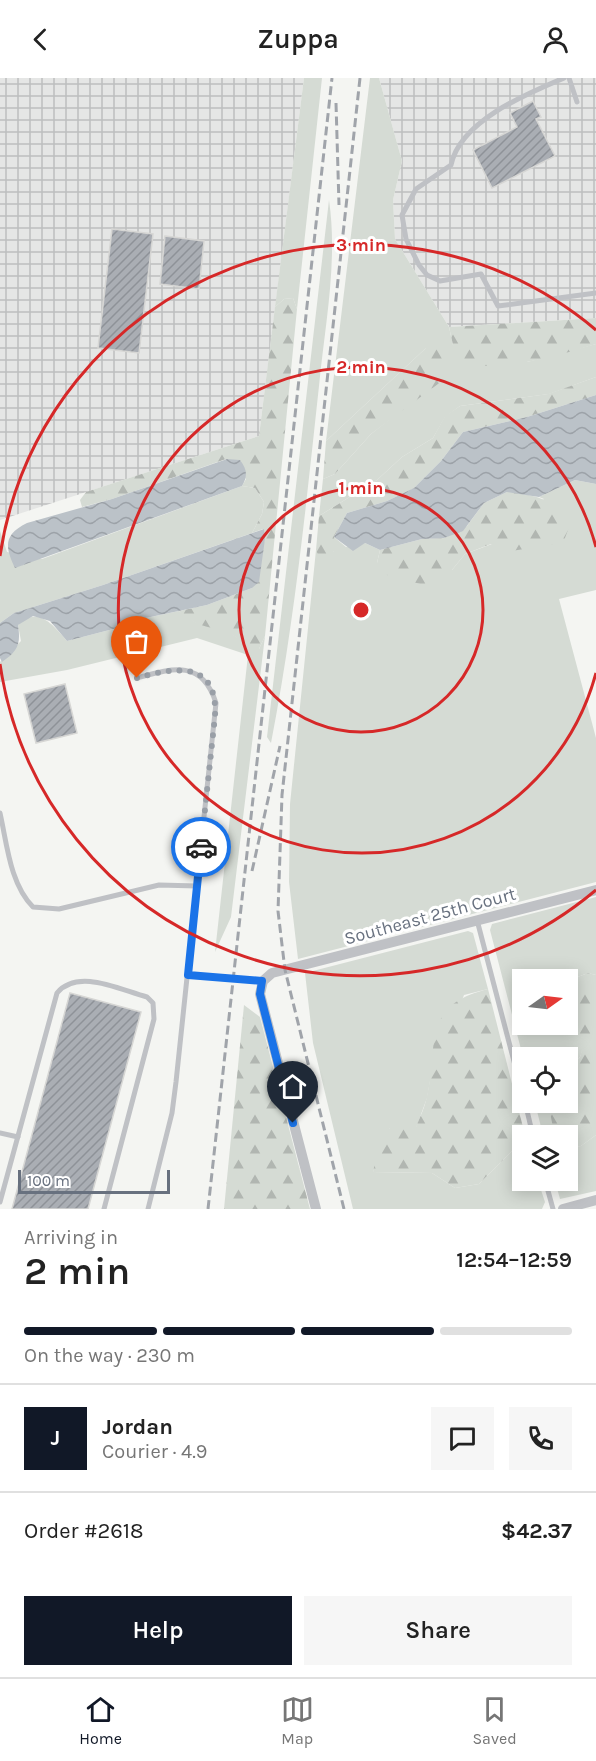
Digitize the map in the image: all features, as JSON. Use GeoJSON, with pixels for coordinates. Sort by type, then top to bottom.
{"type":"FeatureCollection","features":[{"type":"Feature","properties":{"kind":"street","name":"Southeast 25th Court"},"geometry":{"type":"LineString","coordinates":[[262,981],[272,973],[596,890]]}},
{"type":"Feature","properties":{"kind":"street"},"geometry":{"type":"LineString","coordinates":[[262,981],[260,994],[316,1209]]}},
{"type":"Feature","properties":{"kind":"street"},"geometry":{"type":"LineString","coordinates":[[562,1209],[596,1200]]}},
{"type":"Feature","properties":{"kind":"lane"},"geometry":{"type":"LineString","coordinates":[[564,78],[506,106],[463,136],[453,153],[451,165],[416,189],[402,215],[406,239],[427,275],[440,282],[481,274],[498,306],[515,306],[596,293]]}},
{"type":"Feature","properties":{"kind":"lane"},"geometry":{"type":"LineString","coordinates":[[569,78],[577,102]]}},
{"type":"Feature","properties":{"kind":"lane"},"geometry":{"type":"LineString","coordinates":[[137,678],[182,668],[195,673],[205,681],[216,703],[172,1113],[148,1209]]}},
{"type":"Feature","properties":{"kind":"lane"},"geometry":{"type":"LineString","coordinates":[[0,813],[17,883],[24,898],[33,908],[59,909],[159,885],[197,886]]}},
{"type":"Feature","properties":{"kind":"lane"},"geometry":{"type":"LineString","coordinates":[[477,920],[512,1054]]}},
{"type":"Feature","properties":{"kind":"lane"},"geometry":{"type":"LineString","coordinates":[[188,975],[262,981]]}},
{"type":"Feature","properties":{"kind":"lane"},"geometry":{"type":"LineString","coordinates":[[0,1202],[57,993],[65,984],[80,979],[147,997],[153,1004],[154,1019],[104,1209]]}},
{"type":"Feature","properties":{"kind":"lane"},"geometry":{"type":"LineString","coordinates":[[0,1133],[18,1137]]}},
{"type":"Feature","properties":{"kind":"lane"},"geometry":{"type":"LineString","coordinates":[[548,1191],[553,1209]]}},
{"type":"Feature","properties":{"kind":"shaded area"},"geometry":{"type":"Polygon","coordinates":[[[0,78],[304,78],[259,436],[0,520],[0,78]]]}},
{"type":"Feature","properties":{"kind":"shaded area"},"geometry":{"type":"Polygon","coordinates":[[[379,78],[596,78],[596,318],[449,327],[395,239],[393,200],[402,161],[379,78]]]}},
{"type":"Feature","properties":{"kind":"green space"},"geometry":{"type":"Polygon","coordinates":[[[304,78],[322,78],[297,309],[293,298],[284,299],[275,307],[304,78]]]}},
{"type":"Feature","properties":{"kind":"green space"},"geometry":{"type":"Polygon","coordinates":[[[370,78],[379,78],[402,161],[393,200],[395,239],[449,327],[453,345],[527,362],[596,344],[596,377],[549,394],[460,406],[445,417],[433,438],[402,457],[377,480],[319,516],[323,479],[335,474],[371,434],[404,408],[426,348],[326,441],[370,78]]]}},
{"type":"Feature","properties":{"kind":"green space"},"geometry":{"type":"Polygon","coordinates":[[[329,200],[332,246],[327,316],[299,565],[271,743],[267,737],[329,200]]]}},
{"type":"Feature","properties":{"kind":"green space"},"geometry":{"type":"Polygon","coordinates":[[[293,298],[297,309],[265,636],[259,649],[248,654],[239,639],[226,632],[194,622],[179,611],[207,605],[252,588],[265,539],[263,529],[252,533],[262,514],[264,502],[255,488],[242,486],[246,479],[226,459],[112,499],[82,507],[80,500],[86,492],[259,436],[275,307],[284,299],[293,298]]]}},
{"type":"Feature","properties":{"kind":"green space"},"geometry":{"type":"Polygon","coordinates":[[[596,318],[596,344],[547,358],[496,366],[462,365],[453,345],[449,327],[596,318]]]}},
{"type":"Feature","properties":{"kind":"green space"},"geometry":{"type":"Polygon","coordinates":[[[444,347],[449,362],[446,378],[371,434],[335,474],[323,479],[326,441],[426,348],[444,347]]]}},
{"type":"Feature","properties":{"kind":"green space"},"geometry":{"type":"Polygon","coordinates":[[[596,377],[596,395],[527,417],[463,432],[441,461],[414,488],[387,501],[347,513],[334,537],[334,551],[328,558],[319,557],[316,550],[319,516],[377,480],[402,457],[433,438],[445,416],[460,406],[548,394],[596,377]]]}},
{"type":"Feature","properties":{"kind":"green space"},"geometry":{"type":"Polygon","coordinates":[[[575,480],[596,484],[596,590],[559,599],[596,738],[596,882],[298,959],[289,882],[290,804],[316,550],[320,557],[334,551],[334,537],[346,547],[365,543],[380,550],[377,563],[452,570],[465,554],[492,544],[544,499],[539,497],[575,480]]]}},
{"type":"Feature","properties":{"kind":"green space"},"geometry":{"type":"Polygon","coordinates":[[[242,486],[255,488],[264,502],[262,514],[252,533],[103,585],[14,613],[0,623],[0,531],[7,552],[42,559],[242,486]]]}},
{"type":"Feature","properties":{"kind":"green space"},"geometry":{"type":"Polygon","coordinates":[[[507,492],[542,499],[573,517],[563,543],[504,552],[491,544],[465,554],[452,570],[424,585],[387,575],[377,563],[380,550],[422,539],[444,538],[467,526],[484,503],[507,492]]]}},
{"type":"Feature","properties":{"kind":"green space"},"geometry":{"type":"Polygon","coordinates":[[[179,611],[195,622],[226,630],[259,649],[265,636],[231,917],[215,952],[248,655],[197,638],[67,670],[0,682],[0,662],[21,641],[18,625],[25,619],[39,617],[45,620],[67,641],[141,619],[179,611]]]}},
{"type":"Feature","properties":{"kind":"green space"},"geometry":{"type":"Polygon","coordinates":[[[596,897],[596,975],[588,973],[578,977],[578,969],[512,969],[512,1015],[490,930],[492,924],[596,897]]]}},
{"type":"Feature","properties":{"kind":"green space"},"geometry":{"type":"Polygon","coordinates":[[[468,931],[473,933],[488,989],[464,995],[430,1081],[427,1098],[416,1128],[390,1128],[373,1172],[432,1173],[455,1188],[479,1184],[512,1151],[512,1191],[541,1191],[545,1202],[542,1209],[353,1209],[313,1043],[305,973],[468,931]]]}},
{"type":"Feature","properties":{"kind":"green space"},"geometry":{"type":"Polygon","coordinates":[[[588,973],[596,975],[596,1135],[578,1146],[578,1125],[553,1125],[550,1113],[578,1113],[578,1059],[584,1043],[575,1035],[578,1035],[578,977],[588,973]]]}},
{"type":"Feature","properties":{"kind":"green space"},"geometry":{"type":"Polygon","coordinates":[[[488,989],[512,1084],[512,1113],[519,1113],[522,1125],[512,1125],[512,1151],[479,1184],[455,1188],[432,1173],[373,1172],[380,1140],[390,1128],[416,1127],[426,1100],[436,1029],[451,1006],[466,996],[488,989]]]}},
{"type":"Feature","properties":{"kind":"green space"},"geometry":{"type":"Polygon","coordinates":[[[244,1005],[260,1017],[310,1209],[224,1209],[244,1005]]]}},
{"type":"Feature","properties":{"kind":"green space"},"geometry":{"type":"Polygon","coordinates":[[[517,1035],[577,1035],[585,1043],[578,1059],[578,1047],[520,1047],[517,1035]]]}},
{"type":"Feature","properties":{"kind":"green space"},"geometry":{"type":"Polygon","coordinates":[[[538,1113],[550,1113],[554,1125],[540,1125],[538,1113]]]}},
{"type":"Feature","properties":{"kind":"green space"},"geometry":{"type":"Polygon","coordinates":[[[596,1135],[596,1191],[560,1199],[558,1191],[578,1191],[578,1146],[596,1135]]]}},
{"type":"Feature","properties":{"kind":"water"},"geometry":{"type":"Polygon","coordinates":[[[596,395],[596,484],[575,480],[539,497],[507,492],[484,503],[463,531],[444,538],[422,539],[380,550],[365,543],[353,551],[334,537],[347,513],[387,501],[414,488],[441,461],[463,432],[527,417],[596,395]]]}},
{"type":"Feature","properties":{"kind":"water"},"geometry":{"type":"Polygon","coordinates":[[[227,459],[240,460],[244,466],[246,476],[242,486],[15,568],[9,554],[8,542],[14,532],[27,523],[112,499],[227,459]]]}},
{"type":"Feature","properties":{"kind":"water"},"geometry":{"type":"Polygon","coordinates":[[[264,529],[265,539],[259,582],[252,588],[207,605],[141,619],[67,641],[50,621],[33,616],[18,625],[17,647],[12,654],[2,662],[0,658],[0,623],[14,613],[103,585],[264,529]]]}},
{"type":"Feature","properties":{"kind":"building"},"geometry":{"type":"Polygon","coordinates":[[[533,101],[541,117],[536,119],[555,156],[492,188],[473,150],[517,127],[510,113],[533,101]]]}},
{"type":"Feature","properties":{"kind":"building"},"geometry":{"type":"Polygon","coordinates":[[[112,229],[153,234],[139,353],[98,348],[112,229]]]}},
{"type":"Feature","properties":{"kind":"building"},"geometry":{"type":"Polygon","coordinates":[[[165,236],[204,241],[199,289],[160,284],[165,236]]]}},
{"type":"Feature","properties":{"kind":"building"},"geometry":{"type":"Polygon","coordinates":[[[65,684],[77,733],[36,743],[24,694],[65,684]]]}},
{"type":"Feature","properties":{"kind":"building"},"geometry":{"type":"Polygon","coordinates":[[[70,993],[141,1012],[88,1209],[12,1209],[70,993]]]}},
{"type":"Feature","properties":{"kind":"railway"},"geometry":{"type":"LineString","coordinates":[[208,1209],[332,78]]}},
{"type":"Feature","properties":{"kind":"railway"},"geometry":{"type":"LineString","coordinates":[[344,1209],[285,970],[278,911],[282,795],[360,78]]}},
{"type":"Feature","properties":{"kind":"railway"},"geometry":{"type":"LineString","coordinates":[[336,103],[339,205]]}},
{"type":"Feature","properties":{"kind":"railway"},"geometry":{"type":"LineString","coordinates":[[252,871],[280,746]]}},
{"type":"Feature","properties":{"kind":"way so far"},"geometry":{"type":"LineString","coordinates":[[137,678],[169,669],[182,668],[195,673],[212,690],[216,703],[201,847]]}},
{"type":"Feature","properties":{"kind":"route"},"geometry":{"type":"LineString","coordinates":[[201,847],[188,975],[262,981],[260,994],[293,1123]]}}]}
